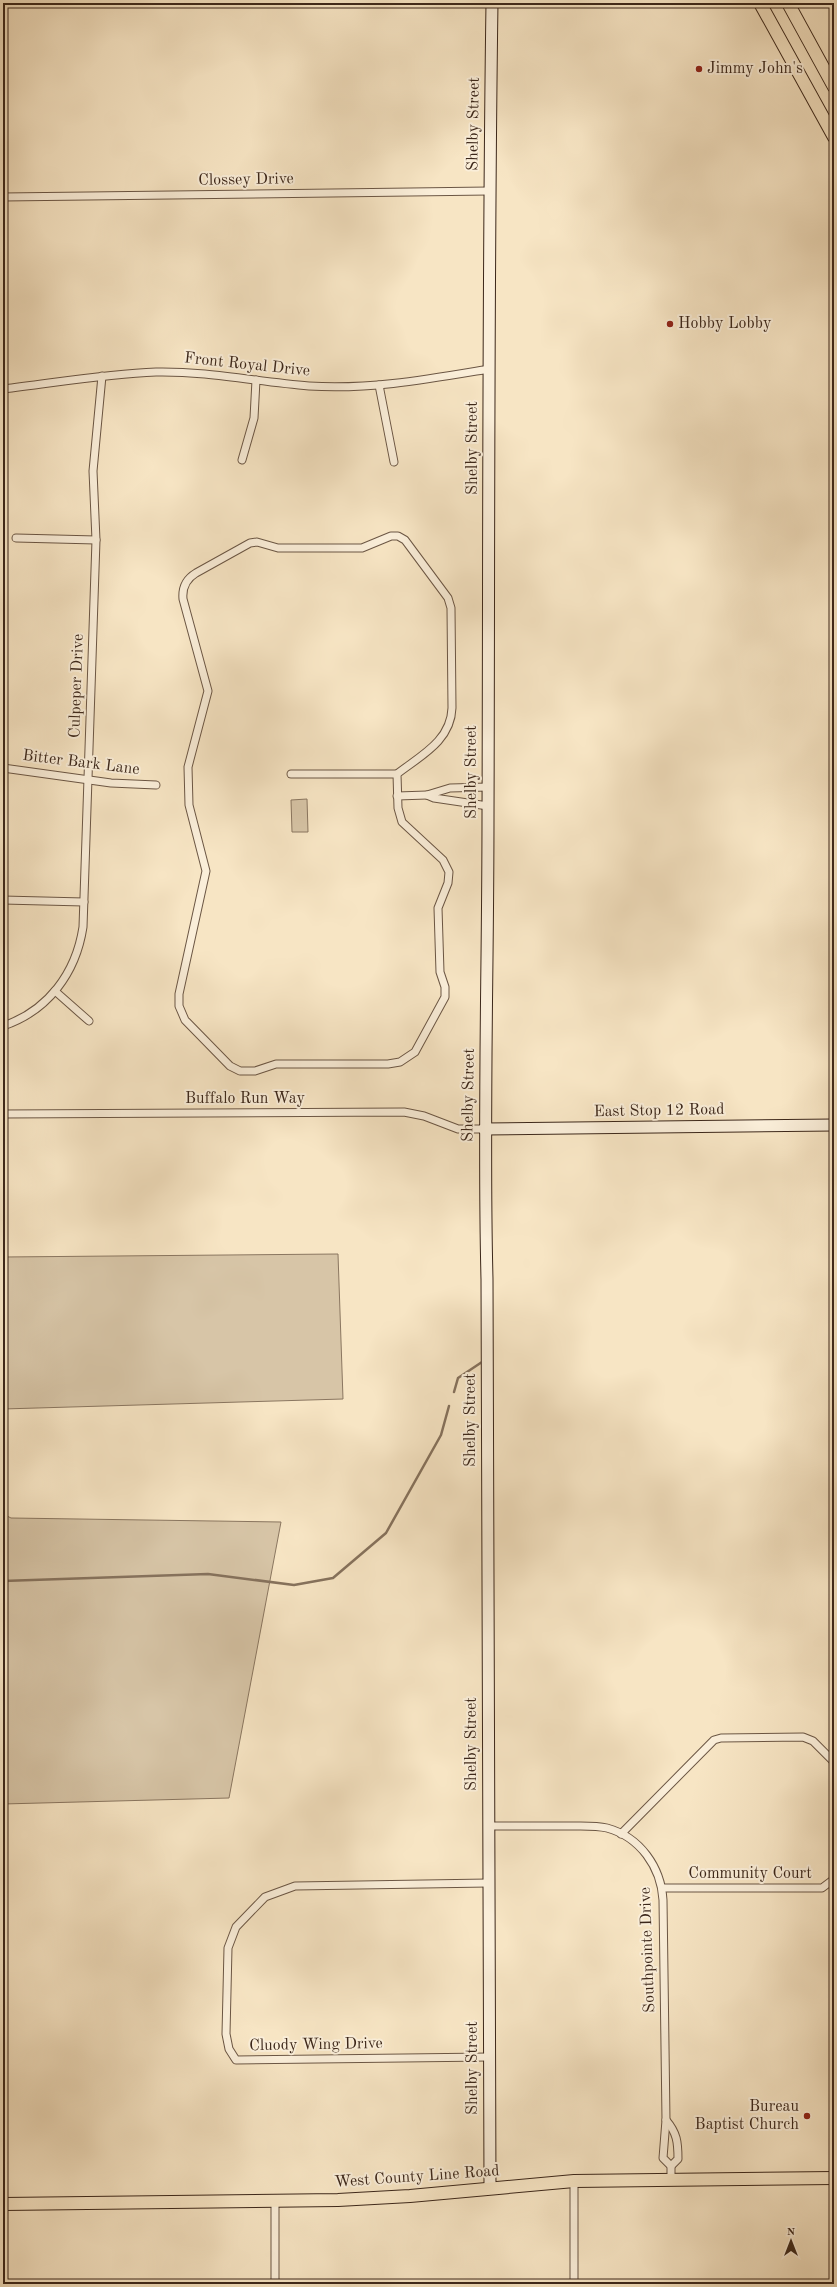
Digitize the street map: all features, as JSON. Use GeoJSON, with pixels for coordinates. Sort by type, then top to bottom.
{"type":"FeatureCollection","features":[{"type":"Feature","properties":{"kind":"main road"},"geometry":{"type":"LineString","coordinates":[[760,3],[834,137]]}},
{"type":"Feature","properties":{"kind":"main road"},"geometry":{"type":"LineString","coordinates":[[788,3],[834,87]]}},
{"type":"Feature","properties":{"kind":"main road","name":"West County Line Road"},"geometry":{"type":"LineString","coordinates":[[3,2204],[275,2201],[393,2197],[574,2181],[834,2178]]}},
{"type":"Feature","properties":{"kind":"street","name":"Shelby Street"},"geometry":{"type":"LineString","coordinates":[[490,2188],[487,1279],[484,1129],[488,958],[489,191],[492,3]]}},
{"type":"Feature","properties":{"kind":"street","name":"Clossey Drive"},"geometry":{"type":"LineString","coordinates":[[3,197],[489,191]]}},
{"type":"Feature","properties":{"kind":"street","name":"Front Royal Drive"},"geometry":{"type":"LineString","coordinates":[[3,389],[102,376],[177,372],[331,387],[423,381],[489,369]]}},
{"type":"Feature","properties":{"kind":"street","name":"Culpeper Drive"},"geometry":{"type":"LineString","coordinates":[[3,1026],[30,1013],[55,991],[67,974],[78,951],[83,927],[96,540],[94,471],[102,376]]}},
{"type":"Feature","properties":{"kind":"street"},"geometry":{"type":"LineString","coordinates":[[242,460],[254,418],[256,380]]}},
{"type":"Feature","properties":{"kind":"street"},"geometry":{"type":"LineString","coordinates":[[379,385],[394,462]]}},
{"type":"Feature","properties":{"kind":"street"},"geometry":{"type":"LineString","coordinates":[[291,774],[397,774],[437,744],[445,734],[452,717],[451,608],[448,598],[405,540],[398,536],[389,536],[374,544],[362,548],[278,548],[253,542],[245,544],[193,575],[184,587],[184,599],[208,691],[190,754],[188,767],[189,805],[206,871],[179,994],[179,1006],[185,1020],[207,1043],[230,1066],[244,1072],[255,1071],[276,1064],[394,1063],[408,1058],[415,1052],[425,1034],[445,995],[440,972],[438,908],[448,883],[449,872],[442,860],[402,822],[397,796],[397,774]]}},
{"type":"Feature","properties":{"kind":"street"},"geometry":{"type":"LineString","coordinates":[[16,538],[96,540]]}},
{"type":"Feature","properties":{"kind":"street","name":"Bitter Bark Lane"},"geometry":{"type":"LineString","coordinates":[[3,768],[87,780],[156,785]]}},
{"type":"Feature","properties":{"kind":"street"},"geometry":{"type":"LineString","coordinates":[[397,796],[427,795],[450,788],[488,787]]}},
{"type":"Feature","properties":{"kind":"street"},"geometry":{"type":"LineString","coordinates":[[427,795],[434,798],[488,806]]}},
{"type":"Feature","properties":{"kind":"street"},"geometry":{"type":"LineString","coordinates":[[3,900],[84,902]]}},
{"type":"Feature","properties":{"kind":"street"},"geometry":{"type":"LineString","coordinates":[[55,991],[89,1021]]}},
{"type":"Feature","properties":{"kind":"street","name":"Buffalo Run Way"},"geometry":{"type":"LineString","coordinates":[[3,1114],[404,1112],[424,1116],[458,1129],[484,1129]]}},
{"type":"Feature","properties":{"kind":"street","name":"East Stop 12 Road"},"geometry":{"type":"LineString","coordinates":[[484,1129],[834,1125]]}},
{"type":"Feature","properties":{"kind":"street"},"geometry":{"type":"LineString","coordinates":[[621,1834],[714,1740],[721,1738],[803,1737],[813,1741],[834,1762]]}},
{"type":"Feature","properties":{"kind":"street","name":"Southpointe Drive"},"geometry":{"type":"LineString","coordinates":[[488,1826],[596,1826],[621,1834],[633,1840],[646,1854],[655,1867],[662,1888],[666,2120],[663,2158],[671,2166]]}},
{"type":"Feature","properties":{"kind":"street","name":"Community Court"},"geometry":{"type":"LineString","coordinates":[[662,1888],[822,1888],[834,1879]]}},
{"type":"Feature","properties":{"kind":"street","name":"Cluody Wing Drive"},"geometry":{"type":"LineString","coordinates":[[488,1883],[295,1886],[265,1897],[236,1928],[228,1948],[226,2034],[229,2049],[236,2060],[489,2057]]}},
{"type":"Feature","properties":{"kind":"street","name":"Southpointe Drive"},"geometry":{"type":"LineString","coordinates":[[666,2120],[674,2130],[678,2141],[678,2159],[671,2166],[671,2180]]}},
{"type":"Feature","properties":{"kind":"street"},"geometry":{"type":"LineString","coordinates":[[574,2181],[574,2284]]}},
{"type":"Feature","properties":{"kind":"street"},"geometry":{"type":"LineString","coordinates":[[275,2201],[275,2284]]}},
{"type":"Feature","properties":{"kind":"shaded area"},"geometry":{"type":"Polygon","coordinates":[[[307,799],[308,832],[292,832],[291,800],[307,799]]]}},
{"type":"Feature","properties":{"kind":"shaded area"},"geometry":{"type":"Polygon","coordinates":[[[338,1254],[343,1399],[3,1409],[3,1257],[338,1254]]]}},
{"type":"Feature","properties":{"kind":"shaded area"},"geometry":{"type":"Polygon","coordinates":[[[3,1514],[11,1518],[281,1522],[229,1798],[3,1804],[3,1514]]]}},
{"type":"Feature","properties":{"kind":"waterway"},"geometry":{"type":"LineString","coordinates":[[454,1392],[458,1378],[485,1360]]}},
{"type":"Feature","properties":{"kind":"waterway"},"geometry":{"type":"LineString","coordinates":[[3,1581],[208,1574],[294,1585],[333,1578],[386,1533],[441,1435],[449,1406]]}},
{"type":"Feature","properties":{"kind":"place","name":"Jimmy John's"},"geometry":{"type":"Point","coordinates":[699,69]}},
{"type":"Feature","properties":{"kind":"place","name":"Hobby Lobby"},"geometry":{"type":"Point","coordinates":[670,324]}},
{"type":"Feature","properties":{"kind":"place","name":"Bureau Baptist Church"},"geometry":{"type":"Point","coordinates":[807,2116]}}]}
